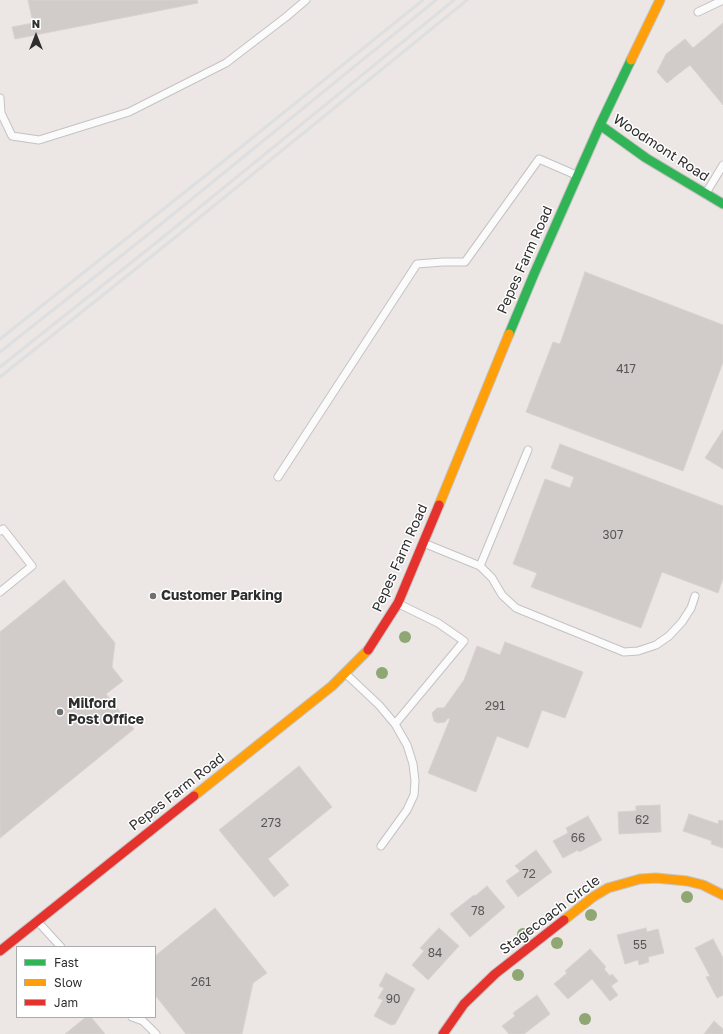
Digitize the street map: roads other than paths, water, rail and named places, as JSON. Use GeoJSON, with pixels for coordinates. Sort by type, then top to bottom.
{"type":"FeatureCollection","features":[{"type":"Feature","properties":{"kind":"street","name":"Woodmont Road"},"geometry":{"type":"LineString","coordinates":[[660,0],[600,125],[646,158],[723,204]]}},
{"type":"Feature","properties":{"kind":"street","name":"Pepes Farm Road"},"geometry":{"type":"LineString","coordinates":[[0,951],[225,773],[346,674],[370,649],[398,603],[424,543],[514,321],[600,125]]}},
{"type":"Feature","properties":{"kind":"street","name":"Stagecoach Circle"},"geometry":{"type":"LineString","coordinates":[[443,1034],[464,1004],[495,974],[593,897],[608,888],[640,880],[656,878],[672,879],[703,885],[723,896]]}},
{"type":"Feature","properties":{"kind":"lane"},"geometry":{"type":"LineString","coordinates":[[0,98],[1,113],[12,136],[39,140],[129,112],[226,63],[306,0]]}},
{"type":"Feature","properties":{"kind":"lane"},"geometry":{"type":"LineString","coordinates":[[698,12],[723,0]]}},
{"type":"Feature","properties":{"kind":"lane"},"geometry":{"type":"LineString","coordinates":[[278,477],[417,264],[465,262],[539,158],[578,176]]}},
{"type":"Feature","properties":{"kind":"lane"},"geometry":{"type":"LineString","coordinates":[[706,193],[723,165]]}},
{"type":"Feature","properties":{"kind":"lane"},"geometry":{"type":"LineString","coordinates":[[480,566],[528,450]]}},
{"type":"Feature","properties":{"kind":"lane"},"geometry":{"type":"LineString","coordinates":[[0,531],[3,529],[32,566],[0,592]]}},
{"type":"Feature","properties":{"kind":"lane"},"geometry":{"type":"LineString","coordinates":[[424,543],[480,566],[492,578],[502,595],[516,608],[624,652],[638,651],[656,644],[669,636],[682,622],[691,608],[695,596]]}},
{"type":"Feature","properties":{"kind":"lane"},"geometry":{"type":"LineString","coordinates":[[395,724],[464,641],[438,623],[398,603]]}},
{"type":"Feature","properties":{"kind":"lane"},"geometry":{"type":"LineString","coordinates":[[346,674],[379,705],[395,724],[406,745],[413,764],[415,781],[414,795],[407,810],[381,846]]}},
{"type":"Feature","properties":{"kind":"lane"},"geometry":{"type":"LineString","coordinates":[[38,921],[60,946]]}},
{"type":"Feature","properties":{"kind":"lane"},"geometry":{"type":"LineString","coordinates":[[135,1018],[143,1021],[156,1034]]}},
{"type":"Feature","properties":{"kind":"railway"},"geometry":{"type":"LineString","coordinates":[[0,339],[423,0]]}},
{"type":"Feature","properties":{"kind":"railway"},"geometry":{"type":"LineString","coordinates":[[0,352],[150,233],[436,0]]}},
{"type":"Feature","properties":{"kind":"railway"},"geometry":{"type":"LineString","coordinates":[[0,367],[157,242],[454,0]]}},
{"type":"Feature","properties":{"kind":"railway"},"geometry":{"type":"LineString","coordinates":[[0,377],[162,248],[467,0]]}},
{"type":"Feature","properties":{"kind":"place","name":"Customer Parking"},"geometry":{"type":"Point","coordinates":[153,596]}},
{"type":"Feature","properties":{"kind":"place","name":"Milford Post Office"},"geometry":{"type":"Point","coordinates":[60,712]}}]}
